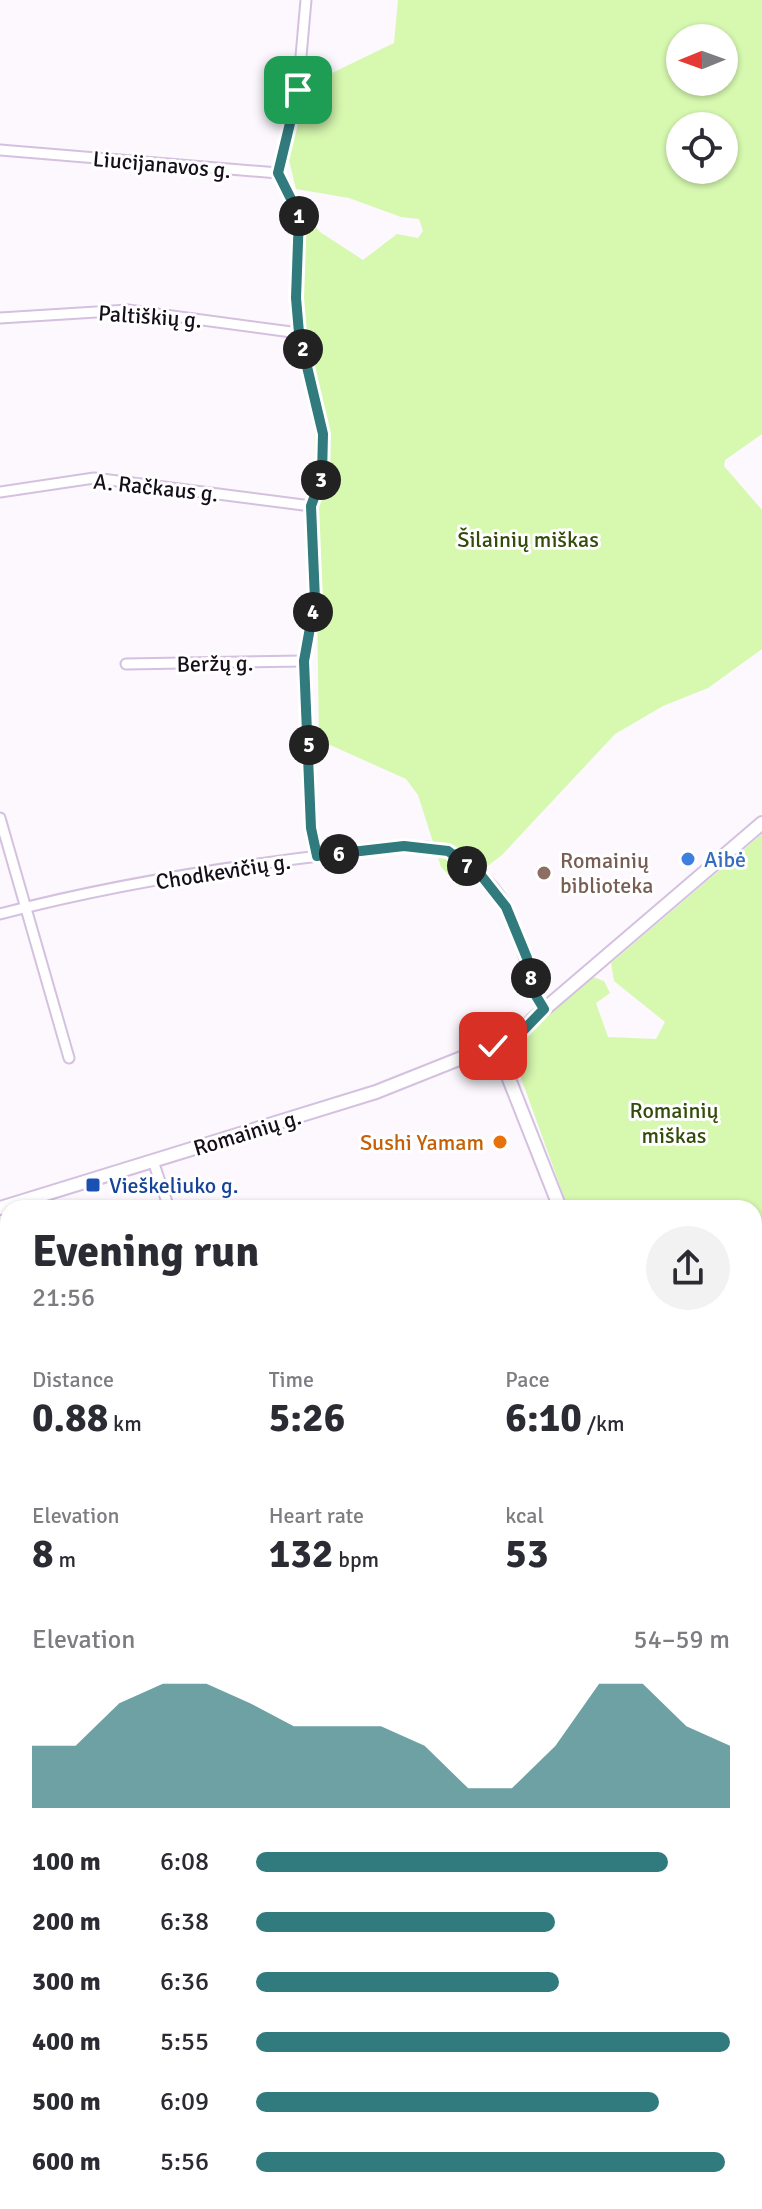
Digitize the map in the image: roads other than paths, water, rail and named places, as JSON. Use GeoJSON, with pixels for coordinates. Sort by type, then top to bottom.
{"type":"FeatureCollection","features":[{"type":"Feature","properties":{"kind":"main road"},"geometry":{"type":"LineString","coordinates":[[513,1041],[544,1009],[762,823]]}},
{"type":"Feature","properties":{"kind":"main road"},"geometry":{"type":"LineString","coordinates":[[497,1039],[513,1041],[515,1053],[506,1061],[498,1060],[492,1050],[497,1039]]}},
{"type":"Feature","properties":{"kind":"main road","name":"Romainių g."},"geometry":{"type":"LineString","coordinates":[[26,1200],[376,1092],[474,1053],[492,1050]]}},
{"type":"Feature","properties":{"kind":"main road"},"geometry":{"type":"LineString","coordinates":[[506,1061],[509,1079],[557,1200]]}},
{"type":"Feature","properties":{"kind":"street"},"geometry":{"type":"LineString","coordinates":[[306,0],[298,90],[278,173],[299,215],[296,298],[299,333],[323,434],[322,476],[311,506],[315,600],[304,661],[311,828],[317,856]]}},
{"type":"Feature","properties":{"kind":"street","name":"Liucijanavos g."},"geometry":{"type":"LineString","coordinates":[[0,150],[278,173]]}},
{"type":"Feature","properties":{"kind":"street","name":"Paltiškių g."},"geometry":{"type":"LineString","coordinates":[[0,318],[128,310],[299,333]]}},
{"type":"Feature","properties":{"kind":"street","name":"A. Račkaus g."},"geometry":{"type":"LineString","coordinates":[[0,492],[94,478],[311,506]]}},
{"type":"Feature","properties":{"kind":"street","name":"Beržų g."},"geometry":{"type":"LineString","coordinates":[[126,664],[304,661]]}},
{"type":"Feature","properties":{"kind":"street"},"geometry":{"type":"LineString","coordinates":[[0,818],[69,1058]]}},
{"type":"Feature","properties":{"kind":"street","name":"Chodkevičių g."},"geometry":{"type":"LineString","coordinates":[[0,914],[170,877],[317,856],[404,846],[448,851],[480,874],[506,907],[527,958],[533,991],[544,1009]]}},
{"type":"Feature","properties":{"kind":"street"},"geometry":{"type":"LineString","coordinates":[[153,1161],[166,1200]]}},
{"type":"Feature","properties":{"kind":"place","name":"Aibė"},"geometry":{"type":"Point","coordinates":[688,859]}},
{"type":"Feature","properties":{"kind":"place","name":"Romainių biblioteka"},"geometry":{"type":"Point","coordinates":[544,873]}},
{"type":"Feature","properties":{"kind":"place","name":"Sushi Yamam"},"geometry":{"type":"Point","coordinates":[500,1142]}},
{"type":"Feature","properties":{"kind":"place","name":"Vieškeliuko g."},"geometry":{"type":"Point","coordinates":[93,1185]}},
{"type":"Feature","properties":{"kind":"park label","name":"Šilainių miškas"},"geometry":{"type":"Point","coordinates":[528,539]}},
{"type":"Feature","properties":{"kind":"park label","name":"Romainių miškas"},"geometry":{"type":"Point","coordinates":[674,1122]}}]}
